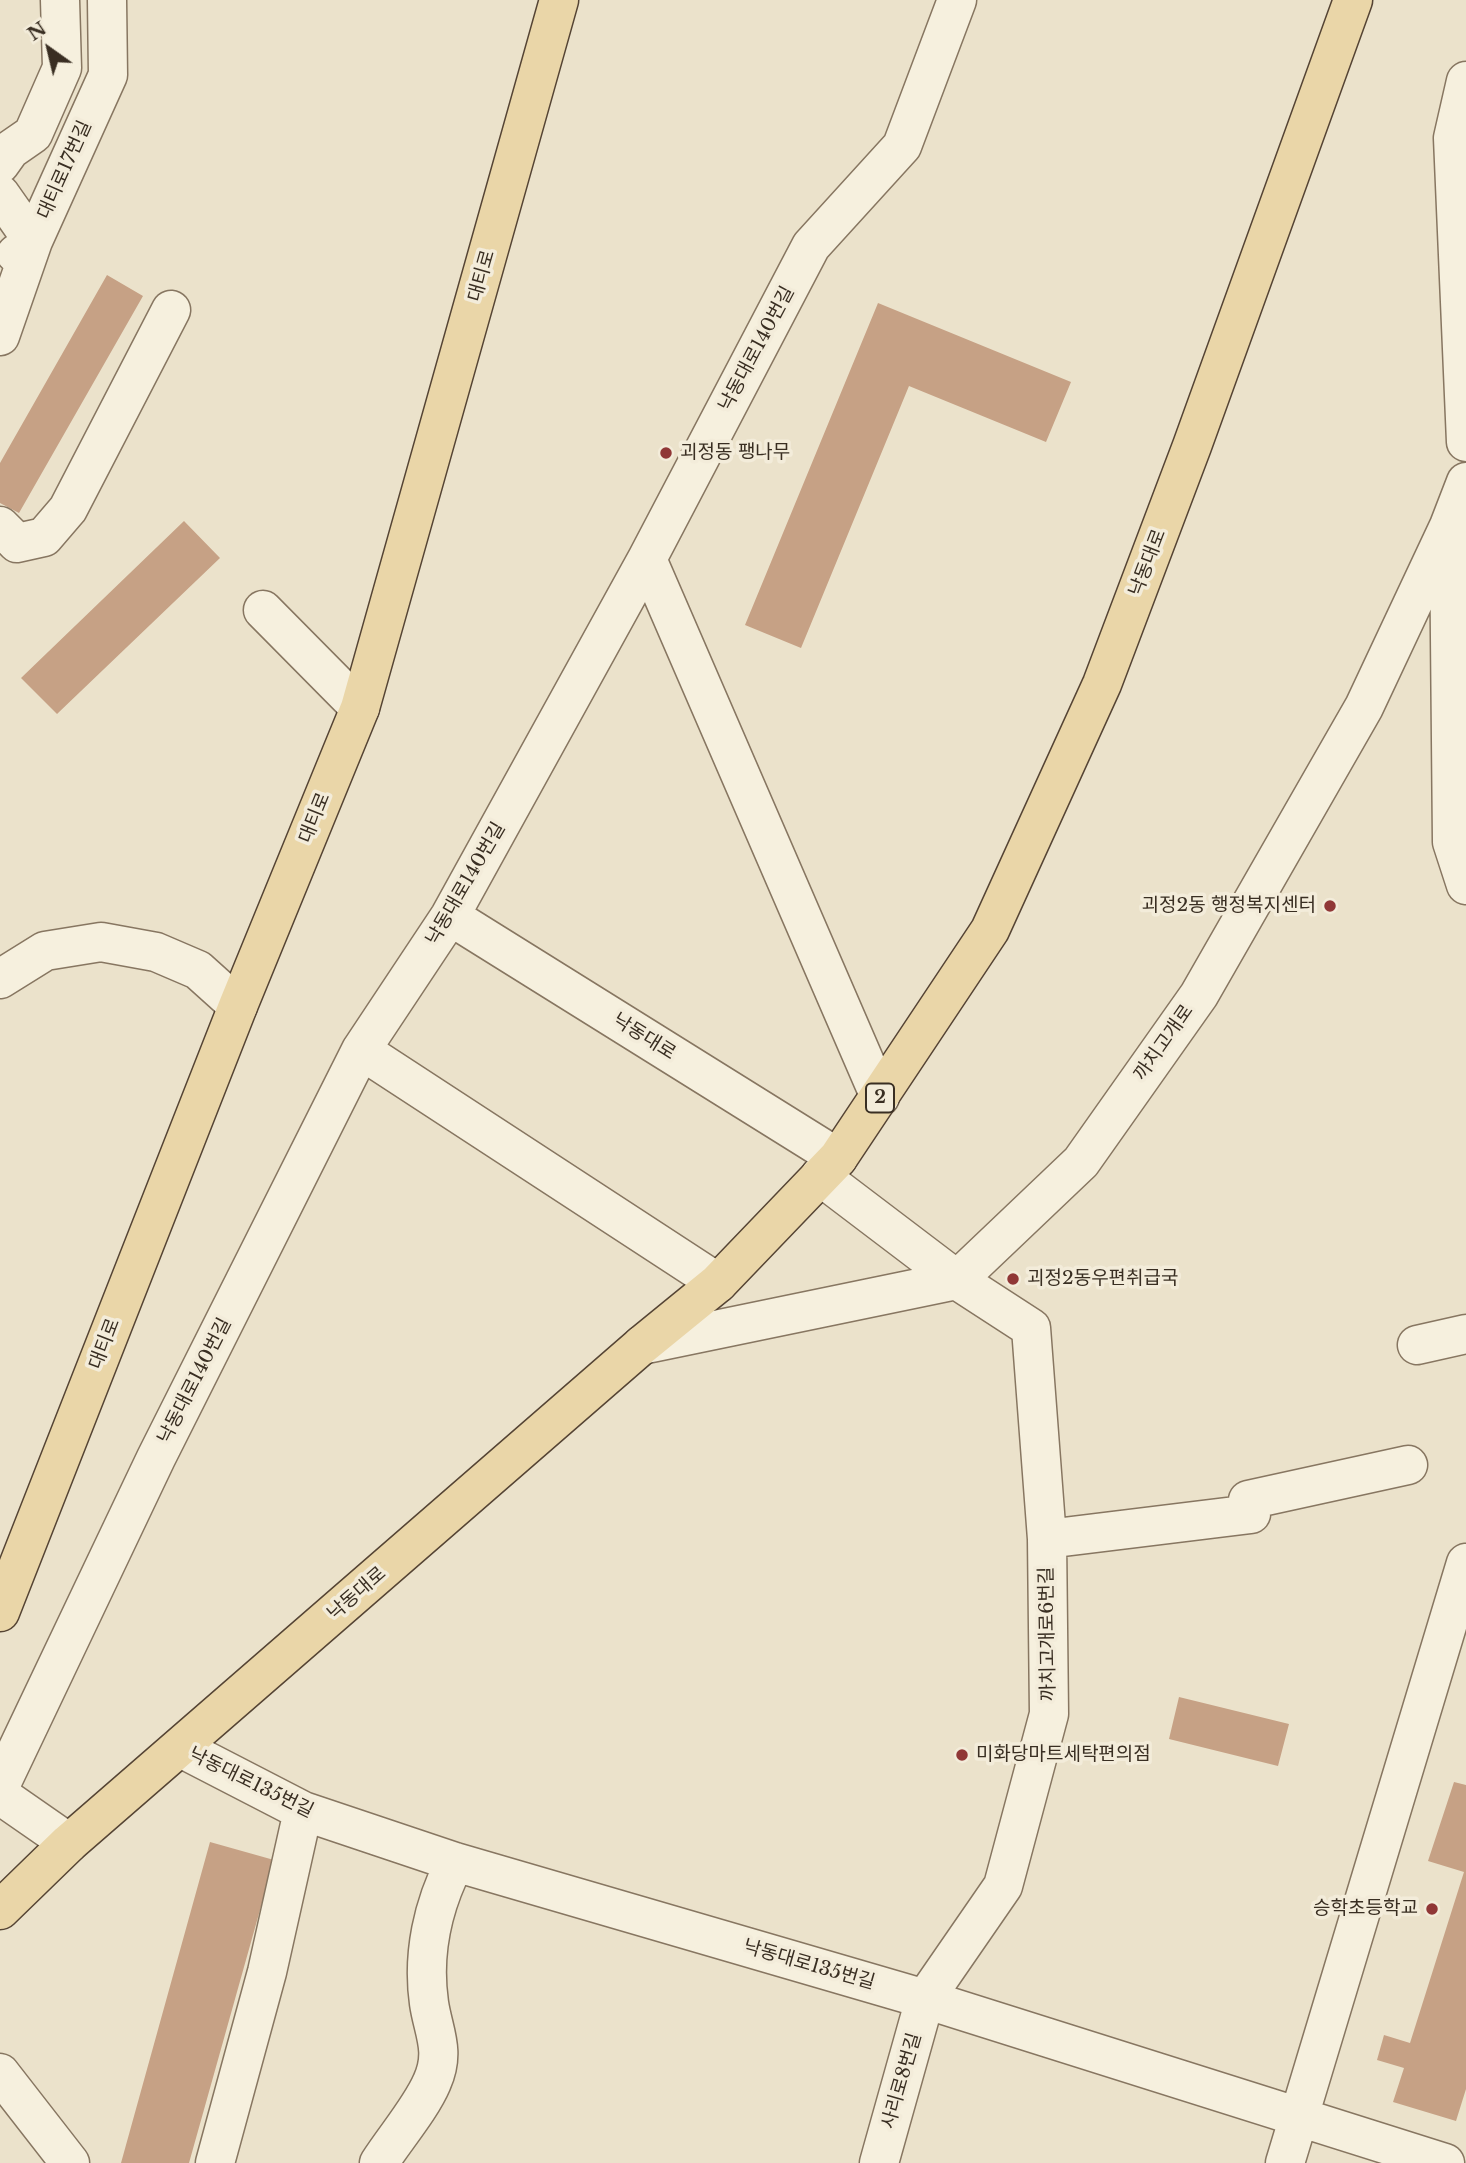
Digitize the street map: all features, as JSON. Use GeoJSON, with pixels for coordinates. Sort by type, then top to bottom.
{"type":"FeatureCollection","features":[{"type":"Feature","properties":{"kind":"main road","name":"대티로"},"geometry":{"type":"LineString","coordinates":[[0,1612],[238,1006],[360,708],[559,0]]}},
{"type":"Feature","properties":{"kind":"main road","name":"낙동대로"},"geometry":{"type":"LineString","coordinates":[[0,1910],[69,1843],[642,1345],[718,1283],[829,1167],[880,1097],[989,930],[1102,684],[1192,446],[1353,0]]}},
{"type":"Feature","properties":{"kind":"street"},"geometry":{"type":"LineString","coordinates":[[0,164],[10,150],[33,134],[62,68],[60,0]]}},
{"type":"Feature","properties":{"kind":"street","name":"대티로17번길"},"geometry":{"type":"LineString","coordinates":[[0,337],[33,242],[108,75],[107,0]]}},
{"type":"Feature","properties":{"kind":"street","name":"낙동대로140번길"},"geometry":{"type":"LineString","coordinates":[[0,1786],[156,1458],[361,1050],[450,916],[647,559],[811,246],[902,146],[957,0]]}},
{"type":"Feature","properties":{"kind":"street"},"geometry":{"type":"LineString","coordinates":[[1466,81],[1453,138],[1457,304],[1466,442]]}},
{"type":"Feature","properties":{"kind":"street"},"geometry":{"type":"LineString","coordinates":[[0,194],[33,242],[0,266]]}},
{"type":"Feature","properties":{"kind":"street"},"geometry":{"type":"LineString","coordinates":[[0,526],[17,543],[44,537],[68,509],[171,310]]}},
{"type":"Feature","properties":{"kind":"street","name":"까치고개로"},"geometry":{"type":"LineString","coordinates":[[957,1280],[1081,1162],[1199,995],[1364,707],[1449,526],[1466,482]]}},
{"type":"Feature","properties":{"kind":"street"},"geometry":{"type":"LineString","coordinates":[[1449,526],[1452,842],[1466,884]]}},
{"type":"Feature","properties":{"kind":"street"},"geometry":{"type":"LineString","coordinates":[[647,559],[880,1097]]}},
{"type":"Feature","properties":{"kind":"street"},"geometry":{"type":"LineString","coordinates":[[263,610],[360,708]]}},
{"type":"Feature","properties":{"kind":"street","name":"낙동대로"},"geometry":{"type":"LineString","coordinates":[[450,916],[829,1167]]}},
{"type":"Feature","properties":{"kind":"street"},"geometry":{"type":"LineString","coordinates":[[0,979],[45,951],[101,943],[156,952],[198,970],[238,1006]]}},
{"type":"Feature","properties":{"kind":"street"},"geometry":{"type":"LineString","coordinates":[[361,1050],[718,1283]]}},
{"type":"Feature","properties":{"kind":"street"},"geometry":{"type":"LineString","coordinates":[[829,1167],[957,1280]]}},
{"type":"Feature","properties":{"kind":"street"},"geometry":{"type":"LineString","coordinates":[[642,1345],[957,1280]]}},
{"type":"Feature","properties":{"kind":"street","name":"까치고개로6번길"},"geometry":{"type":"LineString","coordinates":[[925,1998],[1003,1886],[1049,1714],[1046,1539],[1031,1328],[957,1280]]}},
{"type":"Feature","properties":{"kind":"street"},"geometry":{"type":"LineString","coordinates":[[1417,1345],[1466,1334]]}},
{"type":"Feature","properties":{"kind":"street"},"geometry":{"type":"LineString","coordinates":[[1046,1539],[1251,1514],[1248,1500],[1408,1465]]}},
{"type":"Feature","properties":{"kind":"street"},"geometry":{"type":"LineString","coordinates":[[1285,2163],[1466,1563]]}},
{"type":"Feature","properties":{"kind":"street","name":"낙동대로135번길"},"geometry":{"type":"LineString","coordinates":[[181,1748],[303,1811],[455,1861],[925,1998],[1446,2163]]}},
{"type":"Feature","properties":{"kind":"street"},"geometry":{"type":"LineString","coordinates":[[0,1795],[69,1843]]}},
{"type":"Feature","properties":{"kind":"street"},"geometry":{"type":"LineString","coordinates":[[215,2163],[267,1972],[303,1811]]}},
{"type":"Feature","properties":{"kind":"street"},"geometry":{"type":"LineString","coordinates":[[379,2163],[433,2081],[439,2039],[429,2003],[428,1941],[440,1892],[455,1861]]}},
{"type":"Feature","properties":{"kind":"street","name":"사리로8번길"},"geometry":{"type":"LineString","coordinates":[[879,2163],[925,1998]]}},
{"type":"Feature","properties":{"kind":"street"},"geometry":{"type":"LineString","coordinates":[[0,2073],[70,2163]]}},
{"type":"Feature","properties":{"kind":"building"},"geometry":{"type":"Polygon","coordinates":[[[107,275],[143,296],[19,513],[0,503],[0,463],[107,275]]]}},
{"type":"Feature","properties":{"kind":"building"},"geometry":{"type":"Polygon","coordinates":[[[878,303],[1071,382],[1046,442],[909,386],[801,648],[745,625],[878,303]]]}},
{"type":"Feature","properties":{"kind":"building"},"geometry":{"type":"Polygon","coordinates":[[[184,521],[220,558],[57,714],[21,678],[184,521]]]}},
{"type":"Feature","properties":{"kind":"building"},"geometry":{"type":"Polygon","coordinates":[[[1179,1697],[1289,1724],[1278,1766],[1169,1739],[1179,1697]]]}},
{"type":"Feature","properties":{"kind":"building"},"geometry":{"type":"Polygon","coordinates":[[[1454,1782],[1466,1785],[1466,2089],[1456,2121],[1393,2102],[1404,2068],[1377,2060],[1384,2035],[1410,2043],[1464,1872],[1428,1861],[1454,1782]]]}},
{"type":"Feature","properties":{"kind":"building"},"geometry":{"type":"Polygon","coordinates":[[[210,1842],[274,1860],[189,2163],[121,2163],[210,1842]]]}},
{"type":"Feature","properties":{"kind":"place","name":"괴정동 팽나무"},"geometry":{"type":"Point","coordinates":[666,453]}},
{"type":"Feature","properties":{"kind":"place","name":"괴정2동 행정복지센터"},"geometry":{"type":"Point","coordinates":[1330,906]}},
{"type":"Feature","properties":{"kind":"place","name":"괴정2동우편취급국"},"geometry":{"type":"Point","coordinates":[1013,1279]}},
{"type":"Feature","properties":{"kind":"place","name":"미화당마트세탁편의점"},"geometry":{"type":"Point","coordinates":[962,1755]}},
{"type":"Feature","properties":{"kind":"place","name":"승학초등학교"},"geometry":{"type":"Point","coordinates":[1432,1909]}}]}
